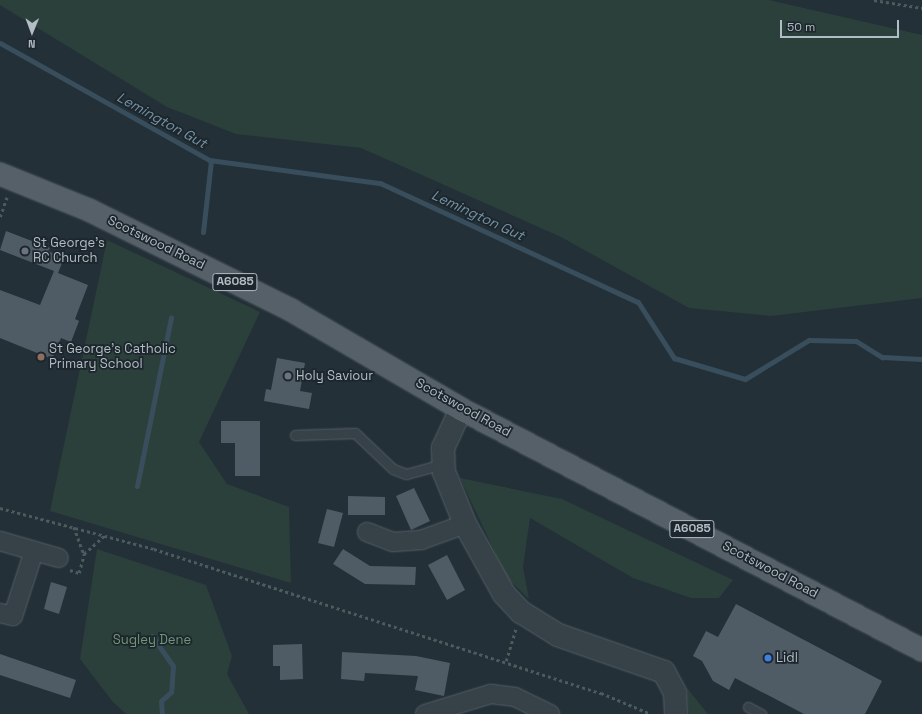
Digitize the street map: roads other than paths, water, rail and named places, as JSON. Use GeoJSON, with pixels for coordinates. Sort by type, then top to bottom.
{"type":"FeatureCollection","features":[{"type":"Feature","properties":{"kind":"main road","name":"Scotswood Road"},"geometry":{"type":"LineString","coordinates":[[0,174],[89,210],[291,310],[461,409],[922,650]]}},
{"type":"Feature","properties":{"kind":"street"},"geometry":{"type":"LineString","coordinates":[[461,409],[443,448],[443,464],[465,524],[490,574],[521,612],[565,638],[658,669],[670,680],[675,704]]}},
{"type":"Feature","properties":{"kind":"street"},"geometry":{"type":"LineString","coordinates":[[367,532],[393,542],[414,540],[465,524]]}},
{"type":"Feature","properties":{"kind":"street"},"geometry":{"type":"LineString","coordinates":[[0,541],[59,558]]}},
{"type":"Feature","properties":{"kind":"street"},"geometry":{"type":"LineString","coordinates":[[0,613],[13,616],[34,551]]}},
{"type":"Feature","properties":{"kind":"street"},"geometry":{"type":"LineString","coordinates":[[425,714],[491,694],[515,697],[550,714]]}},
{"type":"Feature","properties":{"kind":"lane"},"geometry":{"type":"LineString","coordinates":[[295,435],[355,433],[392,469],[406,474],[443,464]]}},
{"type":"Feature","properties":{"kind":"lane"},"geometry":{"type":"LineString","coordinates":[[748,707],[761,714]]}},
{"type":"Feature","properties":{"kind":"waterway","name":"Lemington Gut"},"geometry":{"type":"LineString","coordinates":[[0,43],[209,160],[380,183],[638,302],[674,358],[745,379],[809,340],[856,341],[882,357],[922,359]]}},
{"type":"Feature","properties":{"kind":"waterway"},"geometry":{"type":"LineString","coordinates":[[203,232],[211,161]]}},
{"type":"Feature","properties":{"kind":"waterway"},"geometry":{"type":"LineString","coordinates":[[137,486],[171,317]]}},
{"type":"Feature","properties":{"kind":"waterway"},"geometry":{"type":"LineString","coordinates":[[152,636],[173,666],[171,692],[161,701],[162,714]]}},
{"type":"Feature","properties":{"kind":"place","name":"St George's RC Church"},"geometry":{"type":"Point","coordinates":[25,251]}},
{"type":"Feature","properties":{"kind":"place","name":"St George's Catholic Primary School"},"geometry":{"type":"Point","coordinates":[41,357]}},
{"type":"Feature","properties":{"kind":"place","name":"Holy Saviour"},"geometry":{"type":"Point","coordinates":[288,376]}},
{"type":"Feature","properties":{"kind":"place","name":"Lidl"},"geometry":{"type":"Point","coordinates":[768,658]}},
{"type":"Feature","properties":{"kind":"park label","name":"Sugley Dene"},"geometry":{"type":"Point","coordinates":[152,640]}}]}
